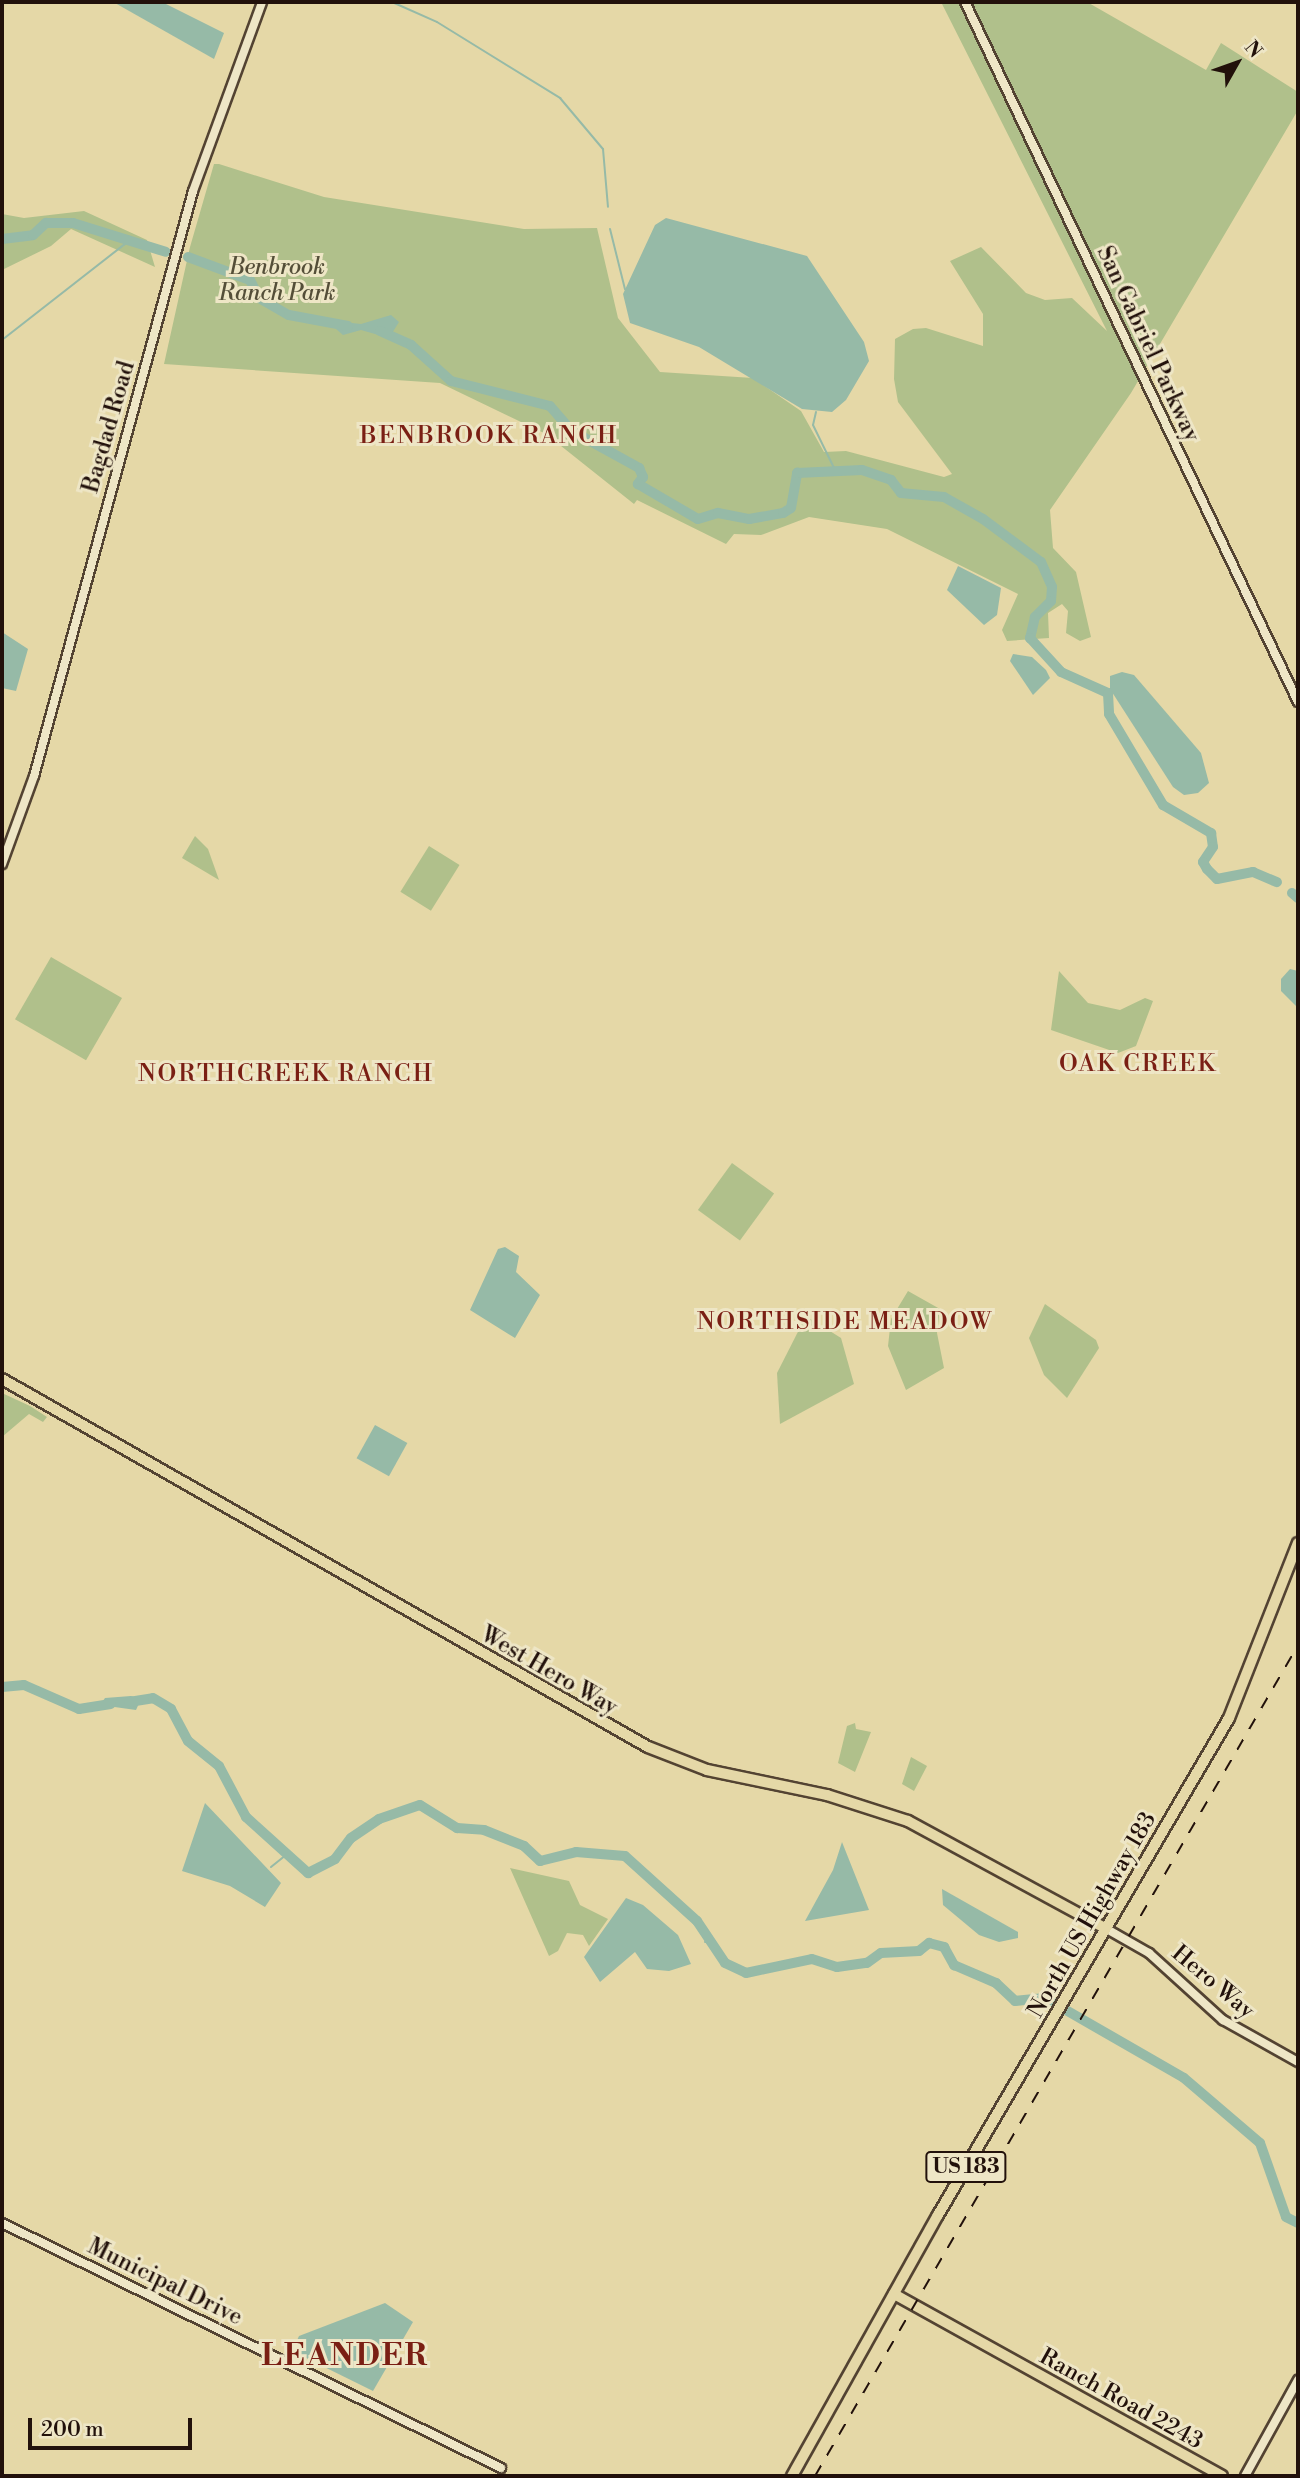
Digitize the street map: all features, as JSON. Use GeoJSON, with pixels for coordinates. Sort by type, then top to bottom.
{"type":"FeatureCollection","features":[{"type":"Feature","properties":{"kind":"main road","name":"West Hero Way"},"geometry":{"type":"LineString","coordinates":[[2,1379],[648,1747],[707,1770],[827,1794],[908,1821],[1105,1928]]}},
{"type":"Feature","properties":{"kind":"main road","name":"North US Highway 183"},"geometry":{"type":"LineString","coordinates":[[894,2294],[1239,1699],[1298,1543]]}},
{"type":"Feature","properties":{"kind":"main road","name":"Ranch Road 2243"},"geometry":{"type":"LineString","coordinates":[[894,2294],[1222,2476]]}},
{"type":"Feature","properties":{"kind":"main road","name":"US 183"},"geometry":{"type":"LineString","coordinates":[[792,2476],[894,2294]]}},
{"type":"Feature","properties":{"kind":"street","name":"Bagdad Road"},"geometry":{"type":"LineString","coordinates":[[2,864],[34,776],[193,191],[262,2]]}},
{"type":"Feature","properties":{"kind":"street","name":"San Gabriel Parkway"},"geometry":{"type":"LineString","coordinates":[[965,2],[1298,702]]}},
{"type":"Feature","properties":{"kind":"street","name":"Hero Way"},"geometry":{"type":"LineString","coordinates":[[1105,1928],[1149,1953],[1223,2020],[1298,2062]]}},
{"type":"Feature","properties":{"kind":"street","name":"Municipal Drive"},"geometry":{"type":"LineString","coordinates":[[2,2223],[501,2468]]}},
{"type":"Feature","properties":{"kind":"street"},"geometry":{"type":"LineString","coordinates":[[1245,2476],[1298,2381]]}},
{"type":"Feature","properties":{"kind":"green space","name":"Benbrook Ranch Park"},"geometry":{"type":"Polygon","coordinates":[[[941,2],[1087,2],[1206,70],[1221,43],[1298,92],[1298,110],[1131,393],[1050,510],[1053,548],[1076,572],[1091,637],[1080,641],[1066,633],[1068,611],[1062,604],[1048,613],[1049,638],[1007,641],[1002,630],[1018,594],[887,529],[809,517],[761,535],[734,534],[726,544],[637,500],[634,504],[546,434],[440,383],[164,364],[190,247],[214,164],[219,164],[324,197],[524,229],[597,228],[618,318],[660,372],[753,378],[801,411],[824,452],[846,451],[944,477],[952,474],[898,402],[894,379],[895,339],[913,329],[926,328],[983,346],[983,314],[950,261],[981,247],[1026,293],[1045,300],[1072,298],[1107,331],[941,2]]]}},
{"type":"Feature","properties":{"kind":"green space"},"geometry":{"type":"Polygon","coordinates":[[[84,211],[147,240],[155,267],[71,229],[51,246],[2,270],[2,214],[24,218],[84,211]]]}},
{"type":"Feature","properties":{"kind":"green space"},"geometry":{"type":"Polygon","coordinates":[[[195,836],[208,849],[219,880],[182,858],[195,836]]]}},
{"type":"Feature","properties":{"kind":"green space"},"geometry":{"type":"Polygon","coordinates":[[[429,846],[460,865],[431,911],[400,892],[429,846]]]}},
{"type":"Feature","properties":{"kind":"green space"},"geometry":{"type":"Polygon","coordinates":[[[51,957],[122,998],[86,1060],[15,1019],[51,957]]]}},
{"type":"Feature","properties":{"kind":"green space"},"geometry":{"type":"Polygon","coordinates":[[[1059,971],[1088,1003],[1120,1010],[1145,998],[1153,1001],[1136,1046],[1118,1053],[1051,1030],[1059,971]]]}},
{"type":"Feature","properties":{"kind":"green space"},"geometry":{"type":"Polygon","coordinates":[[[732,1163],[774,1194],[740,1240],[698,1210],[732,1163]]]}},
{"type":"Feature","properties":{"kind":"green space"},"geometry":{"type":"Polygon","coordinates":[[[908,1291],[940,1309],[937,1333],[944,1368],[906,1390],[888,1346],[891,1319],[908,1291]]]}},
{"type":"Feature","properties":{"kind":"green space"},"geometry":{"type":"Polygon","coordinates":[[[1045,1304],[1096,1340],[1099,1348],[1067,1398],[1044,1375],[1029,1338],[1045,1304]]]}},
{"type":"Feature","properties":{"kind":"green space"},"geometry":{"type":"Polygon","coordinates":[[[806,1316],[841,1338],[854,1384],[780,1424],[777,1373],[806,1316]]]}},
{"type":"Feature","properties":{"kind":"green space"},"geometry":{"type":"Polygon","coordinates":[[[2,1393],[47,1417],[43,1422],[29,1414],[2,1437],[2,1393]]]}},
{"type":"Feature","properties":{"kind":"green space"},"geometry":{"type":"Polygon","coordinates":[[[855,1723],[856,1729],[871,1732],[855,1772],[838,1763],[847,1726],[855,1723]]]}},
{"type":"Feature","properties":{"kind":"green space"},"geometry":{"type":"Polygon","coordinates":[[[911,1757],[927,1766],[914,1791],[902,1784],[911,1757]]]}},
{"type":"Feature","properties":{"kind":"green space"},"geometry":{"type":"Polygon","coordinates":[[[510,1868],[569,1881],[580,1905],[608,1919],[589,1946],[583,1935],[567,1933],[558,1951],[549,1956],[510,1868]]]}},
{"type":"Feature","properties":{"kind":"shaded area"},"geometry":{"type":"Polygon","coordinates":[[[162,2],[224,33],[214,59],[115,3],[162,2]]]}},
{"type":"Feature","properties":{"kind":"shaded area"},"geometry":{"type":"Polygon","coordinates":[[[666,218],[807,256],[864,342],[869,361],[846,400],[832,412],[802,409],[699,347],[630,323],[623,294],[655,225],[666,218]]]}},
{"type":"Feature","properties":{"kind":"shaded area"},"geometry":{"type":"Polygon","coordinates":[[[391,315],[399,322],[389,338],[361,330],[343,335],[336,329],[343,322],[361,324],[391,315]]]}},
{"type":"Feature","properties":{"kind":"shaded area"},"geometry":{"type":"Polygon","coordinates":[[[958,566],[1001,588],[997,615],[984,625],[947,590],[958,566]]]}},
{"type":"Feature","properties":{"kind":"shaded area"},"geometry":{"type":"Polygon","coordinates":[[[2,632],[28,649],[16,691],[2,688],[2,632]]]}},
{"type":"Feature","properties":{"kind":"shaded area"},"geometry":{"type":"Polygon","coordinates":[[[1013,654],[1032,657],[1046,670],[1050,678],[1033,695],[1010,661],[1013,654]]]}},
{"type":"Feature","properties":{"kind":"shaded area"},"geometry":{"type":"Polygon","coordinates":[[[1122,672],[1134,675],[1201,753],[1209,783],[1198,793],[1184,795],[1173,787],[1110,689],[1110,676],[1122,672]]]}},
{"type":"Feature","properties":{"kind":"shaded area"},"geometry":{"type":"Polygon","coordinates":[[[1290,969],[1298,971],[1298,1008],[1281,991],[1281,979],[1290,969]]]}},
{"type":"Feature","properties":{"kind":"shaded area"},"geometry":{"type":"Polygon","coordinates":[[[505,1247],[519,1256],[516,1272],[540,1295],[515,1338],[470,1310],[498,1249],[505,1247]]]}},
{"type":"Feature","properties":{"kind":"shaded area"},"geometry":{"type":"Polygon","coordinates":[[[375,1425],[407,1443],[389,1476],[357,1458],[375,1425]]]}},
{"type":"Feature","properties":{"kind":"shaded area"},"geometry":{"type":"Polygon","coordinates":[[[131,1696],[141,1699],[136,1710],[100,1705],[105,1698],[131,1696]]]}},
{"type":"Feature","properties":{"kind":"shaded area"},"geometry":{"type":"Polygon","coordinates":[[[205,1803],[281,1883],[265,1907],[230,1886],[182,1871],[205,1803]]]}},
{"type":"Feature","properties":{"kind":"shaded area"},"geometry":{"type":"Polygon","coordinates":[[[842,1842],[869,1910],[805,1921],[833,1870],[842,1842]]]}},
{"type":"Feature","properties":{"kind":"shaded area"},"geometry":{"type":"Polygon","coordinates":[[[942,1889],[1018,1932],[1018,1938],[999,1942],[979,1935],[943,1905],[942,1889]]]}},
{"type":"Feature","properties":{"kind":"shaded area"},"geometry":{"type":"Polygon","coordinates":[[[626,1898],[643,1905],[678,1935],[691,1964],[669,1971],[647,1969],[635,1952],[600,1982],[584,1957],[626,1898]]]}},
{"type":"Feature","properties":{"kind":"shaded area"},"geometry":{"type":"Polygon","coordinates":[[[385,2303],[413,2322],[373,2391],[292,2351],[299,2336],[385,2303]]]}},
{"type":"Feature","properties":{"kind":"waterway"},"geometry":{"type":"LineString","coordinates":[[392,2],[437,22],[560,98],[603,149],[608,207]]}},
{"type":"Feature","properties":{"kind":"waterway"},"geometry":{"type":"LineString","coordinates":[[2,239],[33,235],[46,223],[73,223],[166,252]]}},
{"type":"Feature","properties":{"kind":"waterway"},"geometry":{"type":"LineString","coordinates":[[610,229],[625,289]]}},
{"type":"Feature","properties":{"kind":"waterway"},"geometry":{"type":"LineString","coordinates":[[2,340],[126,243]]}},
{"type":"Feature","properties":{"kind":"waterway"},"geometry":{"type":"LineString","coordinates":[[188,257],[250,280],[259,298],[289,315],[348,326]]}},
{"type":"Feature","properties":{"kind":"waterway"},"geometry":{"type":"LineString","coordinates":[[380,331],[411,345],[451,381],[550,406],[572,431],[639,468],[643,477],[638,484],[698,519],[718,513],[749,519],[783,513],[791,508],[797,473],[862,470],[891,480],[901,493],[944,497],[983,519],[1041,562],[1052,587],[1051,601],[1035,617],[1030,638],[1061,672],[1108,693],[1109,714],[1163,805],[1211,833],[1213,847],[1203,862],[1207,869],[1217,879],[1253,872],[1277,882]]}},
{"type":"Feature","properties":{"kind":"waterway"},"geometry":{"type":"LineString","coordinates":[[816,412],[813,425],[836,472]]}},
{"type":"Feature","properties":{"kind":"waterway"},"geometry":{"type":"LineString","coordinates":[[1292,893],[1298,898]]}},
{"type":"Feature","properties":{"kind":"waterway"},"geometry":{"type":"LineString","coordinates":[[2,1687],[24,1685],[79,1709],[111,1704]]}},
{"type":"Feature","properties":{"kind":"waterway"},"geometry":{"type":"LineString","coordinates":[[129,1702],[153,1698],[171,1709],[188,1741],[219,1766],[246,1817],[308,1873],[335,1859],[351,1838],[379,1819],[420,1805],[457,1828],[484,1830],[524,1846],[540,1861],[576,1852],[625,1856],[697,1921],[725,1963],[746,1973],[812,1959],[837,1967],[867,1963],[881,1953],[919,1951],[929,1943],[944,1947],[954,1965],[996,1983],[1015,2001],[1045,1998],[1184,2078],[1260,2143],[1286,2217],[1298,2223]]}},
{"type":"Feature","properties":{"kind":"waterway"},"geometry":{"type":"LineString","coordinates":[[271,1867],[288,1853]]}},
{"type":"Feature","properties":{"kind":"waterway"},"geometry":{"type":"LineString","coordinates":[[705,1942],[710,1940]]}},
{"type":"Feature","properties":{"kind":"railway"},"geometry":{"type":"LineString","coordinates":[[815,2476],[1298,1645]]}},
{"type":"Feature","properties":{"kind":"district","name":"BENBROOK RANCH"},"geometry":{"type":"Point","coordinates":[489,437]}},
{"type":"Feature","properties":{"kind":"district","name":"OAK CREEK"},"geometry":{"type":"Point","coordinates":[1138,1065]}},
{"type":"Feature","properties":{"kind":"district","name":"NORTHCREEK RANCH"},"geometry":{"type":"Point","coordinates":[286,1075]}},
{"type":"Feature","properties":{"kind":"district","name":"NORTHSIDE MEADOW"},"geometry":{"type":"Point","coordinates":[845,1323]}},
{"type":"Feature","properties":{"kind":"district","name":"LEANDER"},"geometry":{"type":"Point","coordinates":[345,2356]}}]}
